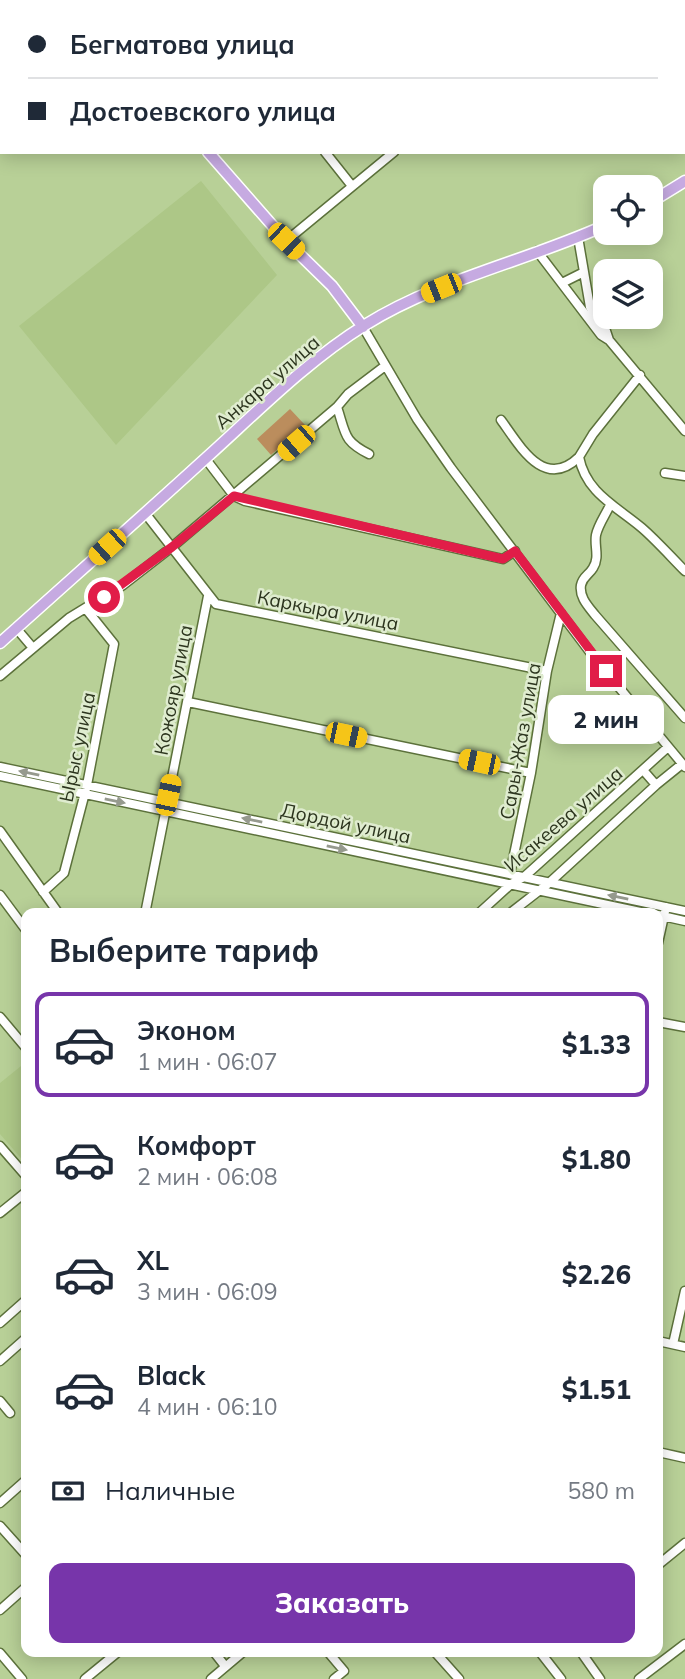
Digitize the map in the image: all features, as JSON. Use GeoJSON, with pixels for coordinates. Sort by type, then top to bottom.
{"type":"FeatureCollection","features":[{"type":"Feature","properties":{"kind":"main road"},"geometry":{"type":"LineString","coordinates":[[210,154],[286,241],[332,286],[363,327]]}},
{"type":"Feature","properties":{"kind":"main road"},"geometry":{"type":"LineString","coordinates":[[663,195],[685,181]]}},
{"type":"Feature","properties":{"kind":"main road","name":"Анкара улица"},"geometry":{"type":"LineString","coordinates":[[0,643],[307,369],[363,327],[422,296],[593,231]]}},
{"type":"Feature","properties":{"kind":"street"},"geometry":{"type":"LineString","coordinates":[[327,154],[352,186]]}},
{"type":"Feature","properties":{"kind":"street"},"geometry":{"type":"LineString","coordinates":[[286,241],[392,154]]}},
{"type":"Feature","properties":{"kind":"street"},"geometry":{"type":"LineString","coordinates":[[578,237],[590,307],[609,340]]}},
{"type":"Feature","properties":{"kind":"street"},"geometry":{"type":"LineString","coordinates":[[537,251],[601,335],[609,340],[640,375],[685,431]]}},
{"type":"Feature","properties":{"kind":"street"},"geometry":{"type":"LineString","coordinates":[[562,283],[584,272]]}},
{"type":"Feature","properties":{"kind":"street"},"geometry":{"type":"LineString","coordinates":[[363,327],[425,431],[561,613],[684,766]]}},
{"type":"Feature","properties":{"kind":"street"},"geometry":{"type":"LineString","coordinates":[[1,674],[69,618],[86,609],[172,547],[337,407],[348,394],[385,366]]}},
{"type":"Feature","properties":{"kind":"street"},"geometry":{"type":"LineString","coordinates":[[501,419],[531,460],[544,467],[559,470],[570,466],[579,457],[593,434],[640,375]]}},
{"type":"Feature","properties":{"kind":"street"},"geometry":{"type":"LineString","coordinates":[[337,407],[348,439],[353,446],[369,454]]}},
{"type":"Feature","properties":{"kind":"street"},"geometry":{"type":"LineString","coordinates":[[579,457],[581,470],[593,490],[642,528],[685,571]]}},
{"type":"Feature","properties":{"kind":"street"},"geometry":{"type":"LineString","coordinates":[[205,458],[234,496],[503,559],[515,551]]}},
{"type":"Feature","properties":{"kind":"street"},"geometry":{"type":"LineString","coordinates":[[665,473],[685,476]]}},
{"type":"Feature","properties":{"kind":"street"},"geometry":{"type":"LineString","coordinates":[[610,505],[596,535],[598,551],[594,567],[585,575],[581,586],[584,601],[685,718]]}},
{"type":"Feature","properties":{"kind":"street"},"geometry":{"type":"LineString","coordinates":[[145,513],[208,596]]}},
{"type":"Feature","properties":{"kind":"street","name":"Каркыра улица"},"geometry":{"type":"LineString","coordinates":[[208,596],[216,604],[547,671]]}},
{"type":"Feature","properties":{"kind":"street","name":"Кожояр улица"},"geometry":{"type":"LineString","coordinates":[[146,908],[208,596]]}},
{"type":"Feature","properties":{"kind":"street","name":"Ырыс улица"},"geometry":{"type":"LineString","coordinates":[[43,892],[64,873],[86,790],[114,644],[86,609]]}},
{"type":"Feature","properties":{"kind":"street","name":"Сары-Жаз улица"},"geometry":{"type":"LineString","coordinates":[[510,874],[531,773],[547,671],[561,613]]}},
{"type":"Feature","properties":{"kind":"street"},"geometry":{"type":"LineString","coordinates":[[16,628],[33,648]]}},
{"type":"Feature","properties":{"kind":"street"},"geometry":{"type":"LineString","coordinates":[[188,702],[531,773]]}},
{"type":"Feature","properties":{"kind":"street","name":"Исакеева улица"},"geometry":{"type":"LineString","coordinates":[[485,908],[511,884],[524,877],[668,747]]}},
{"type":"Feature","properties":{"kind":"street","name":"Исакеева улица"},"geometry":{"type":"LineString","coordinates":[[517,908],[549,883],[656,785],[684,766]]}},
{"type":"Feature","properties":{"kind":"street","name":"Дордой улица"},"geometry":{"type":"LineString","coordinates":[[0,767],[165,811],[622,908]]}},
{"type":"Feature","properties":{"kind":"street"},"geometry":{"type":"LineString","coordinates":[[643,770],[656,785]]}},
{"type":"Feature","properties":{"kind":"street","name":"Дордой улица"},"geometry":{"type":"LineString","coordinates":[[0,776],[167,802],[685,911]]}},
{"type":"Feature","properties":{"kind":"street"},"geometry":{"type":"LineString","coordinates":[[0,831],[55,908]]}},
{"type":"Feature","properties":{"kind":"street"},"geometry":{"type":"LineString","coordinates":[[0,895],[21,923]]}},
{"type":"Feature","properties":{"kind":"street"},"geometry":{"type":"LineString","coordinates":[[663,912],[666,907]]}},
{"type":"Feature","properties":{"kind":"street"},"geometry":{"type":"LineString","coordinates":[[663,916],[685,921]]}},
{"type":"Feature","properties":{"kind":"street"},"geometry":{"type":"LineString","coordinates":[[0,1017],[21,1042]]}},
{"type":"Feature","properties":{"kind":"street"},"geometry":{"type":"LineString","coordinates":[[663,1023],[685,1027]]}},
{"type":"Feature","properties":{"kind":"street"},"geometry":{"type":"LineString","coordinates":[[0,1146],[21,1170]]}},
{"type":"Feature","properties":{"kind":"street"},"geometry":{"type":"LineString","coordinates":[[0,1213],[21,1196]]}},
{"type":"Feature","properties":{"kind":"street"},"geometry":{"type":"LineString","coordinates":[[673,1344],[685,1291]]}},
{"type":"Feature","properties":{"kind":"street"},"geometry":{"type":"LineString","coordinates":[[0,1323],[21,1307]]}},
{"type":"Feature","properties":{"kind":"street"},"geometry":{"type":"LineString","coordinates":[[0,1361],[21,1342]]}},
{"type":"Feature","properties":{"kind":"street"},"geometry":{"type":"LineString","coordinates":[[663,1342],[685,1347]]}},
{"type":"Feature","properties":{"kind":"street"},"geometry":{"type":"LineString","coordinates":[[0,1401],[10,1413]]}},
{"type":"Feature","properties":{"kind":"street"},"geometry":{"type":"LineString","coordinates":[[663,1453],[685,1458]]}},
{"type":"Feature","properties":{"kind":"street"},"geometry":{"type":"LineString","coordinates":[[0,1503],[21,1484]]}},
{"type":"Feature","properties":{"kind":"street"},"geometry":{"type":"LineString","coordinates":[[0,1526],[21,1549]]}},
{"type":"Feature","properties":{"kind":"street"},"geometry":{"type":"LineString","coordinates":[[663,1559],[685,1543]]}},
{"type":"Feature","properties":{"kind":"street"},"geometry":{"type":"LineString","coordinates":[[0,1611],[21,1592]]}},
{"type":"Feature","properties":{"kind":"street"},"geometry":{"type":"LineString","coordinates":[[639,1679],[685,1644]]}},
{"type":"Feature","properties":{"kind":"street"},"geometry":{"type":"LineString","coordinates":[[0,1653],[22,1679]]}},
{"type":"Feature","properties":{"kind":"street"},"geometry":{"type":"LineString","coordinates":[[85,1679],[112,1657]]}},
{"type":"Feature","properties":{"kind":"street"},"geometry":{"type":"LineString","coordinates":[[218,1657],[225,1666]]}},
{"type":"Feature","properties":{"kind":"street"},"geometry":{"type":"LineString","coordinates":[[211,1679],[237,1657]]}},
{"type":"Feature","properties":{"kind":"street"},"geometry":{"type":"LineString","coordinates":[[332,1657],[344,1671],[334,1679]]}},
{"type":"Feature","properties":{"kind":"street"},"geometry":{"type":"LineString","coordinates":[[439,1657],[459,1679]]}},
{"type":"Feature","properties":{"kind":"street"},"geometry":{"type":"LineString","coordinates":[[544,1657],[561,1679]]}},
{"type":"Feature","properties":{"kind":"street"},"geometry":{"type":"LineString","coordinates":[[585,1657],[600,1679]]}},
{"type":"Feature","properties":{"kind":"shaded area"},"geometry":{"type":"Polygon","coordinates":[[[201,181],[277,275],[116,445],[19,326],[201,181]]]}},
{"type":"Feature","properties":{"kind":"shaded area"},"geometry":{"type":"Polygon","coordinates":[[[290,409],[305,425],[271,455],[257,439],[290,409]]]}},
{"type":"Feature","properties":{"kind":"shaded area"},"geometry":{"type":"Polygon","coordinates":[[[21,1066],[21,1158],[0,1134],[0,1083],[21,1066]]]}},
{"type":"Feature","properties":{"kind":"route"},"geometry":{"type":"LineString","coordinates":[[104,597],[172,547],[234,496],[503,559],[515,551],[606,671]]}}]}
